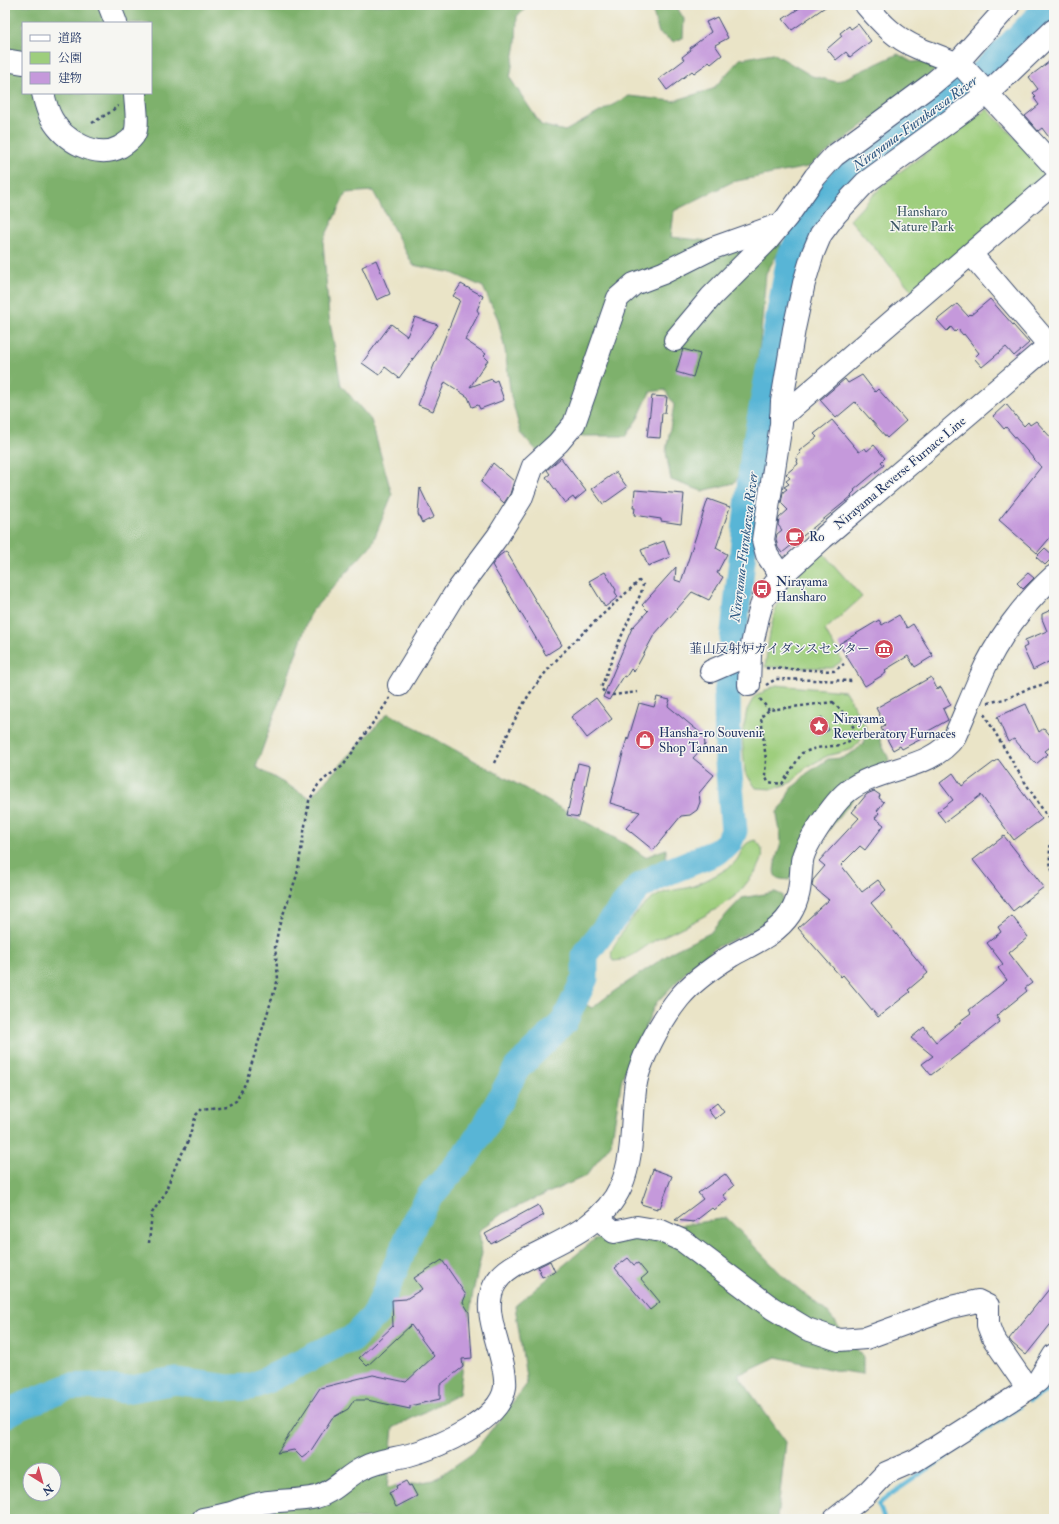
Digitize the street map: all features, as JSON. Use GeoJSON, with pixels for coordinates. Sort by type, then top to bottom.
{"type":"FeatureCollection","features":[{"type":"Feature","properties":{"kind":"street"},"geometry":{"type":"LineString","coordinates":[[109,5],[116,22]]}},
{"type":"Feature","properties":{"kind":"street"},"geometry":{"type":"LineString","coordinates":[[866,5],[888,30],[898,38],[916,48],[961,65],[1054,166]]}},
{"type":"Feature","properties":{"kind":"street"},"geometry":{"type":"LineString","coordinates":[[675,340],[712,297],[767,241],[815,177],[834,156],[932,84],[961,65],[1009,5]]}},
{"type":"Feature","properties":{"kind":"street"},"geometry":{"type":"LineString","coordinates":[[781,576],[768,555],[763,540],[782,401],[799,306],[813,253],[821,234],[836,214],[865,183],[987,92],[1054,30]]}},
{"type":"Feature","properties":{"kind":"street"},"geometry":{"type":"LineString","coordinates":[[5,60],[22,63]]}},
{"type":"Feature","properties":{"kind":"street"},"geometry":{"type":"LineString","coordinates":[[43,94],[52,119],[66,136],[86,147],[107,151],[116,149],[125,144],[135,133],[137,126],[127,99]]}},
{"type":"Feature","properties":{"kind":"street"},"geometry":{"type":"LineString","coordinates":[[781,417],[1054,182]]}},
{"type":"Feature","properties":{"kind":"street"},"geometry":{"type":"LineString","coordinates":[[399,685],[454,595],[510,518],[521,499],[533,466],[558,443],[574,424],[618,298],[634,284],[663,273],[713,248],[781,224]]}},
{"type":"Feature","properties":{"kind":"street"},"geometry":{"type":"LineString","coordinates":[[971,254],[1052,343]]}},
{"type":"Feature","properties":{"kind":"street","name":"Nirayama Reverse Furnace Line"},"geometry":{"type":"LineString","coordinates":[[747,666],[763,599],[781,576],[823,538],[1052,343]]}},
{"type":"Feature","properties":{"kind":"street"},"geometry":{"type":"LineString","coordinates":[[203,1519],[228,1514],[244,1514],[260,1503],[318,1496],[331,1491],[362,1468],[377,1462],[432,1447],[476,1425],[490,1415],[500,1401],[505,1388],[503,1367],[490,1312],[491,1293],[497,1281],[507,1270],[584,1229],[598,1218],[611,1203],[620,1188],[627,1168],[631,1143],[635,1087],[644,1057],[666,1016],[679,998],[694,982],[732,956],[760,941],[784,922],[792,912],[799,894],[802,875],[802,858],[807,847],[820,825],[846,792],[873,778],[938,754],[951,743],[974,700],[979,679],[1011,625],[1032,597],[1054,576]]}},
{"type":"Feature","properties":{"kind":"street"},"geometry":{"type":"LineString","coordinates":[[711,671],[747,666]]}},
{"type":"Feature","properties":{"kind":"street"},"geometry":{"type":"LineString","coordinates":[[598,1218],[614,1232],[637,1227],[661,1231],[683,1241],[772,1308],[807,1329],[839,1340],[866,1338],[951,1307],[978,1301],[988,1306],[988,1325],[993,1338],[1028,1389]]}},
{"type":"Feature","properties":{"kind":"street"},"geometry":{"type":"LineString","coordinates":[[835,1519],[865,1495],[886,1473],[916,1460],[1028,1389],[1038,1381],[1054,1355]]}},
{"type":"Feature","properties":{"kind":"path"},"geometry":{"type":"LineString","coordinates":[[92,123],[109,113],[127,99]]}},
{"type":"Feature","properties":{"kind":"path"},"geometry":{"type":"LineString","coordinates":[[494,763],[512,724],[528,697],[553,665],[639,580],[643,585],[641,593],[617,646],[601,688],[605,693],[613,695],[638,692]]}},
{"type":"Feature","properties":{"kind":"path"},"geometry":{"type":"LineString","coordinates":[[844,664],[834,670],[747,666],[757,689],[762,688],[776,679],[854,681]]}},
{"type":"Feature","properties":{"kind":"path"},"geometry":{"type":"LineString","coordinates":[[974,700],[991,703],[1054,681]]}},
{"type":"Feature","properties":{"kind":"path"},"geometry":{"type":"LineString","coordinates":[[149,1243],[152,1213],[164,1195],[187,1144],[196,1115],[202,1109],[227,1106],[236,1101],[246,1082],[278,979],[275,947],[280,926],[297,875],[308,801],[318,785],[343,766],[399,685]]}},
{"type":"Feature","properties":{"kind":"path"},"geometry":{"type":"LineString","coordinates":[[974,700],[1052,824],[1053,834],[1050,848],[1050,864],[1054,875]]}},
{"type":"Feature","properties":{"kind":"path"},"geometry":{"type":"LineString","coordinates":[[833,702],[847,717],[854,728],[852,739],[841,745],[816,748],[802,753],[782,784],[768,782],[765,775],[766,760],[761,717],[769,710],[833,702]]}},
{"type":"Feature","properties":{"kind":"green space"},"geometry":{"type":"Polygon","coordinates":[[[5,5],[530,5],[517,16],[516,43],[510,78],[541,125],[565,131],[629,96],[673,101],[713,89],[740,59],[773,53],[812,76],[837,82],[898,54],[912,62],[933,60],[939,68],[808,167],[732,182],[674,211],[671,237],[709,241],[781,238],[780,250],[766,273],[760,344],[744,468],[734,483],[702,491],[671,480],[666,452],[674,405],[665,390],[650,392],[638,418],[626,436],[582,436],[537,451],[521,433],[511,397],[505,350],[498,319],[483,287],[452,273],[413,265],[373,191],[346,193],[323,241],[329,316],[341,385],[371,420],[392,495],[372,544],[311,612],[256,767],[310,798],[388,713],[631,847],[645,857],[666,849],[666,861],[631,885],[579,950],[570,996],[592,1008],[675,950],[710,933],[742,898],[775,892],[782,895],[784,905],[756,929],[715,948],[689,969],[656,1003],[622,1078],[611,1144],[586,1176],[503,1213],[479,1231],[482,1253],[473,1292],[459,1394],[393,1428],[387,1488],[434,1480],[473,1453],[527,1384],[515,1306],[595,1239],[727,1218],[784,1277],[827,1312],[863,1357],[863,1374],[834,1370],[776,1357],[738,1375],[786,1442],[777,1519],[5,1519],[5,5]]]}},
{"type":"Feature","properties":{"kind":"green space"},"geometry":{"type":"Polygon","coordinates":[[[651,5],[678,5],[678,9],[684,19],[683,37],[674,42],[659,33],[651,5]]]}},
{"type":"Feature","properties":{"kind":"green space","name":"Hansharo Nature Park"},"geometry":{"type":"Polygon","coordinates":[[[987,109],[1048,172],[915,294],[850,220],[886,182],[987,109]]]}},
{"type":"Feature","properties":{"kind":"green space"},"geometry":{"type":"Polygon","coordinates":[[[822,552],[862,597],[825,630],[842,661],[832,668],[765,667],[777,605],[787,587],[808,564],[822,552]]]}},
{"type":"Feature","properties":{"kind":"green space"},"geometry":{"type":"Polygon","coordinates":[[[776,685],[845,691],[866,727],[860,741],[853,749],[827,756],[807,767],[792,782],[773,789],[756,788],[745,772],[742,736],[747,710],[754,697],[776,685]]]}},
{"type":"Feature","properties":{"kind":"green space"},"geometry":{"type":"Polygon","coordinates":[[[873,734],[879,738],[889,761],[875,772],[789,880],[777,878],[774,873],[774,869],[781,838],[777,812],[783,805],[791,788],[806,774],[828,759],[842,758],[855,751],[864,742],[867,735],[873,734]]]}},
{"type":"Feature","properties":{"kind":"green space"},"geometry":{"type":"Polygon","coordinates":[[[755,840],[761,848],[761,862],[753,875],[735,896],[706,915],[654,941],[630,957],[613,961],[611,953],[614,946],[631,919],[652,899],[669,891],[691,887],[718,874],[734,863],[747,843],[755,840]]]}},
{"type":"Feature","properties":{"kind":"building"},"geometry":{"type":"Polygon","coordinates":[[[804,5],[828,5],[792,30],[783,19],[804,5]]]}},
{"type":"Feature","properties":{"kind":"building"},"geometry":{"type":"Polygon","coordinates":[[[717,17],[728,38],[715,45],[722,55],[711,64],[709,62],[694,73],[692,71],[667,90],[659,79],[684,60],[682,57],[691,50],[690,48],[711,32],[706,22],[717,17]]]}},
{"type":"Feature","properties":{"kind":"building"},"geometry":{"type":"Polygon","coordinates":[[[858,24],[871,41],[850,57],[846,52],[836,60],[827,49],[842,36],[840,33],[849,26],[851,29],[858,24]]]}},
{"type":"Feature","properties":{"kind":"building"},"geometry":{"type":"Polygon","coordinates":[[[1054,58],[1054,144],[1042,128],[1038,131],[1025,116],[1039,105],[1034,98],[1036,96],[1033,93],[1038,89],[1029,77],[1054,58]]]}},
{"type":"Feature","properties":{"kind":"building"},"geometry":{"type":"Polygon","coordinates":[[[376,260],[390,294],[377,300],[362,267],[376,260]]]}},
{"type":"Feature","properties":{"kind":"building"},"geometry":{"type":"Polygon","coordinates":[[[461,284],[483,296],[477,310],[479,313],[465,340],[486,354],[484,356],[488,360],[470,387],[492,379],[493,382],[497,380],[504,400],[480,409],[478,405],[472,407],[468,397],[445,382],[433,411],[418,405],[460,300],[453,296],[461,284]]]}},
{"type":"Feature","properties":{"kind":"building"},"geometry":{"type":"Polygon","coordinates":[[[990,299],[1029,343],[1014,356],[1006,347],[982,367],[974,358],[979,353],[964,334],[963,335],[958,329],[955,332],[951,327],[947,331],[937,320],[957,304],[968,316],[970,314],[971,315],[990,299]]]}},
{"type":"Feature","properties":{"kind":"building"},"geometry":{"type":"Polygon","coordinates":[[[415,317],[438,325],[399,378],[385,367],[379,375],[362,363],[391,324],[407,336],[415,317]]]}},
{"type":"Feature","properties":{"kind":"building"},"geometry":{"type":"Polygon","coordinates":[[[683,349],[700,354],[693,377],[676,372],[683,349]]]}},
{"type":"Feature","properties":{"kind":"building"},"geometry":{"type":"Polygon","coordinates":[[[862,375],[875,392],[878,389],[906,421],[887,438],[855,402],[836,418],[820,400],[845,379],[848,383],[862,375]]]}},
{"type":"Feature","properties":{"kind":"building"},"geometry":{"type":"Polygon","coordinates":[[[652,396],[667,397],[665,413],[662,413],[660,438],[647,437],[652,396]]]}},
{"type":"Feature","properties":{"kind":"building"},"geometry":{"type":"Polygon","coordinates":[[[1006,404],[1024,426],[1028,422],[1030,425],[1036,421],[1054,441],[1054,533],[1037,553],[999,520],[1041,467],[1006,427],[1004,429],[993,416],[1006,404]]]}},
{"type":"Feature","properties":{"kind":"building"},"geometry":{"type":"Polygon","coordinates":[[[832,420],[859,452],[865,448],[867,451],[874,445],[885,458],[881,462],[884,465],[854,490],[855,491],[851,495],[852,496],[782,553],[778,548],[776,539],[777,534],[782,530],[778,525],[779,518],[788,510],[781,503],[783,492],[787,489],[784,487],[789,484],[786,481],[790,478],[786,474],[798,464],[796,457],[801,453],[799,451],[817,437],[814,434],[832,420]]]}},
{"type":"Feature","properties":{"kind":"building"},"geometry":{"type":"Polygon","coordinates":[[[561,458],[586,491],[575,500],[573,497],[565,503],[546,477],[550,474],[547,470],[561,458]]]}},
{"type":"Feature","properties":{"kind":"building"},"geometry":{"type":"Polygon","coordinates":[[[493,463],[514,481],[510,494],[504,503],[481,482],[493,463]]]}},
{"type":"Feature","properties":{"kind":"building"},"geometry":{"type":"Polygon","coordinates":[[[616,472],[627,487],[603,504],[592,489],[616,472]]]}},
{"type":"Feature","properties":{"kind":"building"},"geometry":{"type":"Polygon","coordinates":[[[420,488],[434,517],[422,523],[418,514],[420,488]]]}},
{"type":"Feature","properties":{"kind":"building"},"geometry":{"type":"Polygon","coordinates":[[[635,490],[684,494],[681,524],[634,515],[635,508],[633,508],[635,490]]]}},
{"type":"Feature","properties":{"kind":"building"},"geometry":{"type":"Polygon","coordinates":[[[708,499],[730,507],[716,548],[727,554],[717,573],[723,577],[709,600],[692,592],[654,635],[634,672],[631,669],[626,677],[624,676],[609,700],[603,697],[632,628],[648,611],[642,605],[676,567],[675,580],[681,582],[708,499]]]}},
{"type":"Feature","properties":{"kind":"building"},"geometry":{"type":"Polygon","coordinates":[[[664,541],[670,557],[648,566],[641,550],[664,541]]]}},
{"type":"Feature","properties":{"kind":"building"},"geometry":{"type":"Polygon","coordinates":[[[1045,548],[1054,556],[1045,565],[1036,557],[1045,548]]]}},
{"type":"Feature","properties":{"kind":"building"},"geometry":{"type":"Polygon","coordinates":[[[506,551],[562,645],[546,655],[492,565],[499,556],[506,551]]]}},
{"type":"Feature","properties":{"kind":"building"},"geometry":{"type":"Polygon","coordinates":[[[605,572],[616,590],[615,592],[618,597],[605,607],[589,581],[605,572]]]}},
{"type":"Feature","properties":{"kind":"building"},"geometry":{"type":"Polygon","coordinates":[[[1028,573],[1034,578],[1023,589],[1017,583],[1028,573]]]}},
{"type":"Feature","properties":{"kind":"building"},"geometry":{"type":"Polygon","coordinates":[[[1051,610],[1054,618],[1054,659],[1033,670],[1023,648],[1027,646],[1025,640],[1047,631],[1042,619],[1042,614],[1051,610]]]}},
{"type":"Feature","properties":{"kind":"building"},"geometry":{"type":"Polygon","coordinates":[[[899,615],[907,628],[913,624],[933,656],[915,667],[908,656],[885,670],[886,673],[865,686],[839,644],[879,620],[882,625],[899,615]]]}},
{"type":"Feature","properties":{"kind":"building"},"geometry":{"type":"Polygon","coordinates":[[[931,677],[937,689],[941,687],[951,705],[943,709],[948,720],[923,734],[925,737],[902,749],[900,746],[893,750],[881,728],[885,725],[876,708],[931,677]]]}},
{"type":"Feature","properties":{"kind":"building"},"geometry":{"type":"Polygon","coordinates":[[[657,697],[670,700],[668,706],[704,736],[705,745],[693,758],[714,775],[699,793],[700,802],[697,810],[690,815],[681,816],[653,850],[626,828],[640,812],[610,803],[627,738],[628,740],[639,703],[654,707],[657,697]]]}},
{"type":"Feature","properties":{"kind":"building"},"geometry":{"type":"Polygon","coordinates":[[[596,698],[612,719],[587,738],[571,717],[596,698]]]}},
{"type":"Feature","properties":{"kind":"building"},"geometry":{"type":"Polygon","coordinates":[[[1026,704],[1039,732],[1044,728],[1054,740],[1054,744],[1045,751],[1048,754],[1036,764],[1014,739],[1008,742],[997,717],[1026,704]]]}},
{"type":"Feature","properties":{"kind":"building"},"geometry":{"type":"Polygon","coordinates":[[[822,717],[829,730],[816,736],[810,723],[822,717]]]}},
{"type":"Feature","properties":{"kind":"building"},"geometry":{"type":"Polygon","coordinates":[[[998,759],[1042,819],[1014,840],[981,795],[945,822],[937,812],[953,800],[940,783],[953,773],[962,786],[998,759]]]}},
{"type":"Feature","properties":{"kind":"building"},"geometry":{"type":"Polygon","coordinates":[[[578,763],[590,766],[579,817],[567,815],[578,763]]]}},
{"type":"Feature","properties":{"kind":"building"},"geometry":{"type":"Polygon","coordinates":[[[874,791],[880,795],[879,798],[884,802],[877,811],[879,813],[875,818],[884,825],[865,850],[860,846],[841,865],[862,892],[878,880],[886,890],[871,903],[928,973],[908,990],[910,992],[878,1017],[843,975],[841,977],[798,928],[829,900],[812,886],[813,880],[825,866],[819,861],[859,818],[852,812],[867,794],[874,791]]]}},
{"type":"Feature","properties":{"kind":"building"},"geometry":{"type":"Polygon","coordinates":[[[1004,836],[1044,887],[1013,911],[973,860],[1004,836]]]}},
{"type":"Feature","properties":{"kind":"building"},"geometry":{"type":"Polygon","coordinates":[[[1012,916],[1028,937],[1009,953],[1032,983],[1025,988],[1027,991],[996,1016],[1000,1022],[931,1075],[922,1064],[933,1056],[911,1038],[924,1027],[936,1042],[971,1013],[969,1010],[1007,980],[998,968],[1003,964],[987,943],[1001,932],[998,927],[1012,916]]]}},
{"type":"Feature","properties":{"kind":"building"},"geometry":{"type":"Polygon","coordinates":[[[717,1103],[724,1112],[715,1119],[708,1110],[717,1103]]]}},
{"type":"Feature","properties":{"kind":"building"},"geometry":{"type":"Polygon","coordinates":[[[653,1169],[672,1176],[660,1208],[657,1207],[657,1209],[641,1204],[653,1169]]]}},
{"type":"Feature","properties":{"kind":"building"},"geometry":{"type":"Polygon","coordinates":[[[725,1174],[734,1186],[723,1195],[727,1200],[714,1210],[712,1208],[694,1222],[675,1220],[703,1199],[698,1193],[725,1174]]]}},
{"type":"Feature","properties":{"kind":"building"},"geometry":{"type":"Polygon","coordinates":[[[538,1205],[544,1215],[491,1244],[485,1234],[538,1205]]]}},
{"type":"Feature","properties":{"kind":"building"},"geometry":{"type":"Polygon","coordinates":[[[628,1258],[634,1265],[638,1263],[647,1274],[641,1279],[660,1302],[650,1310],[615,1268],[628,1258]]]}},
{"type":"Feature","properties":{"kind":"building"},"geometry":{"type":"Polygon","coordinates":[[[442,1260],[466,1295],[463,1302],[469,1312],[472,1358],[462,1359],[463,1367],[440,1385],[440,1399],[410,1406],[410,1409],[367,1400],[354,1400],[348,1409],[332,1418],[310,1452],[302,1458],[294,1450],[277,1453],[320,1388],[373,1375],[406,1382],[434,1356],[411,1325],[367,1366],[359,1358],[393,1326],[392,1300],[406,1299],[422,1289],[414,1278],[442,1260]]]}},
{"type":"Feature","properties":{"kind":"building"},"geometry":{"type":"Polygon","coordinates":[[[550,1261],[555,1272],[542,1277],[538,1267],[550,1261]]]}},
{"type":"Feature","properties":{"kind":"building"},"geometry":{"type":"Polygon","coordinates":[[[1054,1283],[1054,1320],[1026,1355],[1009,1339],[1054,1283]]]}},
{"type":"Feature","properties":{"kind":"building"},"geometry":{"type":"Polygon","coordinates":[[[406,1481],[409,1486],[411,1485],[417,1496],[396,1507],[389,1493],[397,1489],[396,1486],[406,1481]]]}},
{"type":"Feature","properties":{"kind":"waterway","name":"Nirayama-Furukawa River"},"geometry":{"type":"LineString","coordinates":[[5,1415],[19,1407],[69,1387],[91,1386],[125,1390],[176,1381],[228,1388],[250,1387],[334,1346],[352,1339],[376,1314],[415,1221],[430,1196],[466,1155],[486,1125],[517,1068],[564,1022],[585,978],[585,955],[603,931],[639,887],[660,875],[717,852],[729,842],[734,831],[728,762],[727,695],[754,452],[790,258],[802,233],[819,205],[855,166],[983,73],[1050,5]]}},
{"type":"Feature","properties":{"kind":"waterway"},"geometry":{"type":"LineString","coordinates":[[1029,1401],[1045,1392],[1054,1391]]}},
{"type":"Feature","properties":{"kind":"waterway"},"geometry":{"type":"LineString","coordinates":[[884,1519],[879,1504],[887,1497],[1019,1407]]}},
{"type":"Feature","properties":{"kind":"place","name":"Ro"},"geometry":{"type":"Point","coordinates":[795,537]}},
{"type":"Feature","properties":{"kind":"place","name":"Nirayama Hansharo"},"geometry":{"type":"Point","coordinates":[762,589]}},
{"type":"Feature","properties":{"kind":"place","name":"韮山反射炉ガイダンスセンター"},"geometry":{"type":"Point","coordinates":[884,649]}},
{"type":"Feature","properties":{"kind":"place","name":"Nirayama Reverberatory Furnaces"},"geometry":{"type":"Point","coordinates":[819,726]}},
{"type":"Feature","properties":{"kind":"place","name":"Hansha-ro Souvenir Shop Tannan"},"geometry":{"type":"Point","coordinates":[645,740]}}]}
